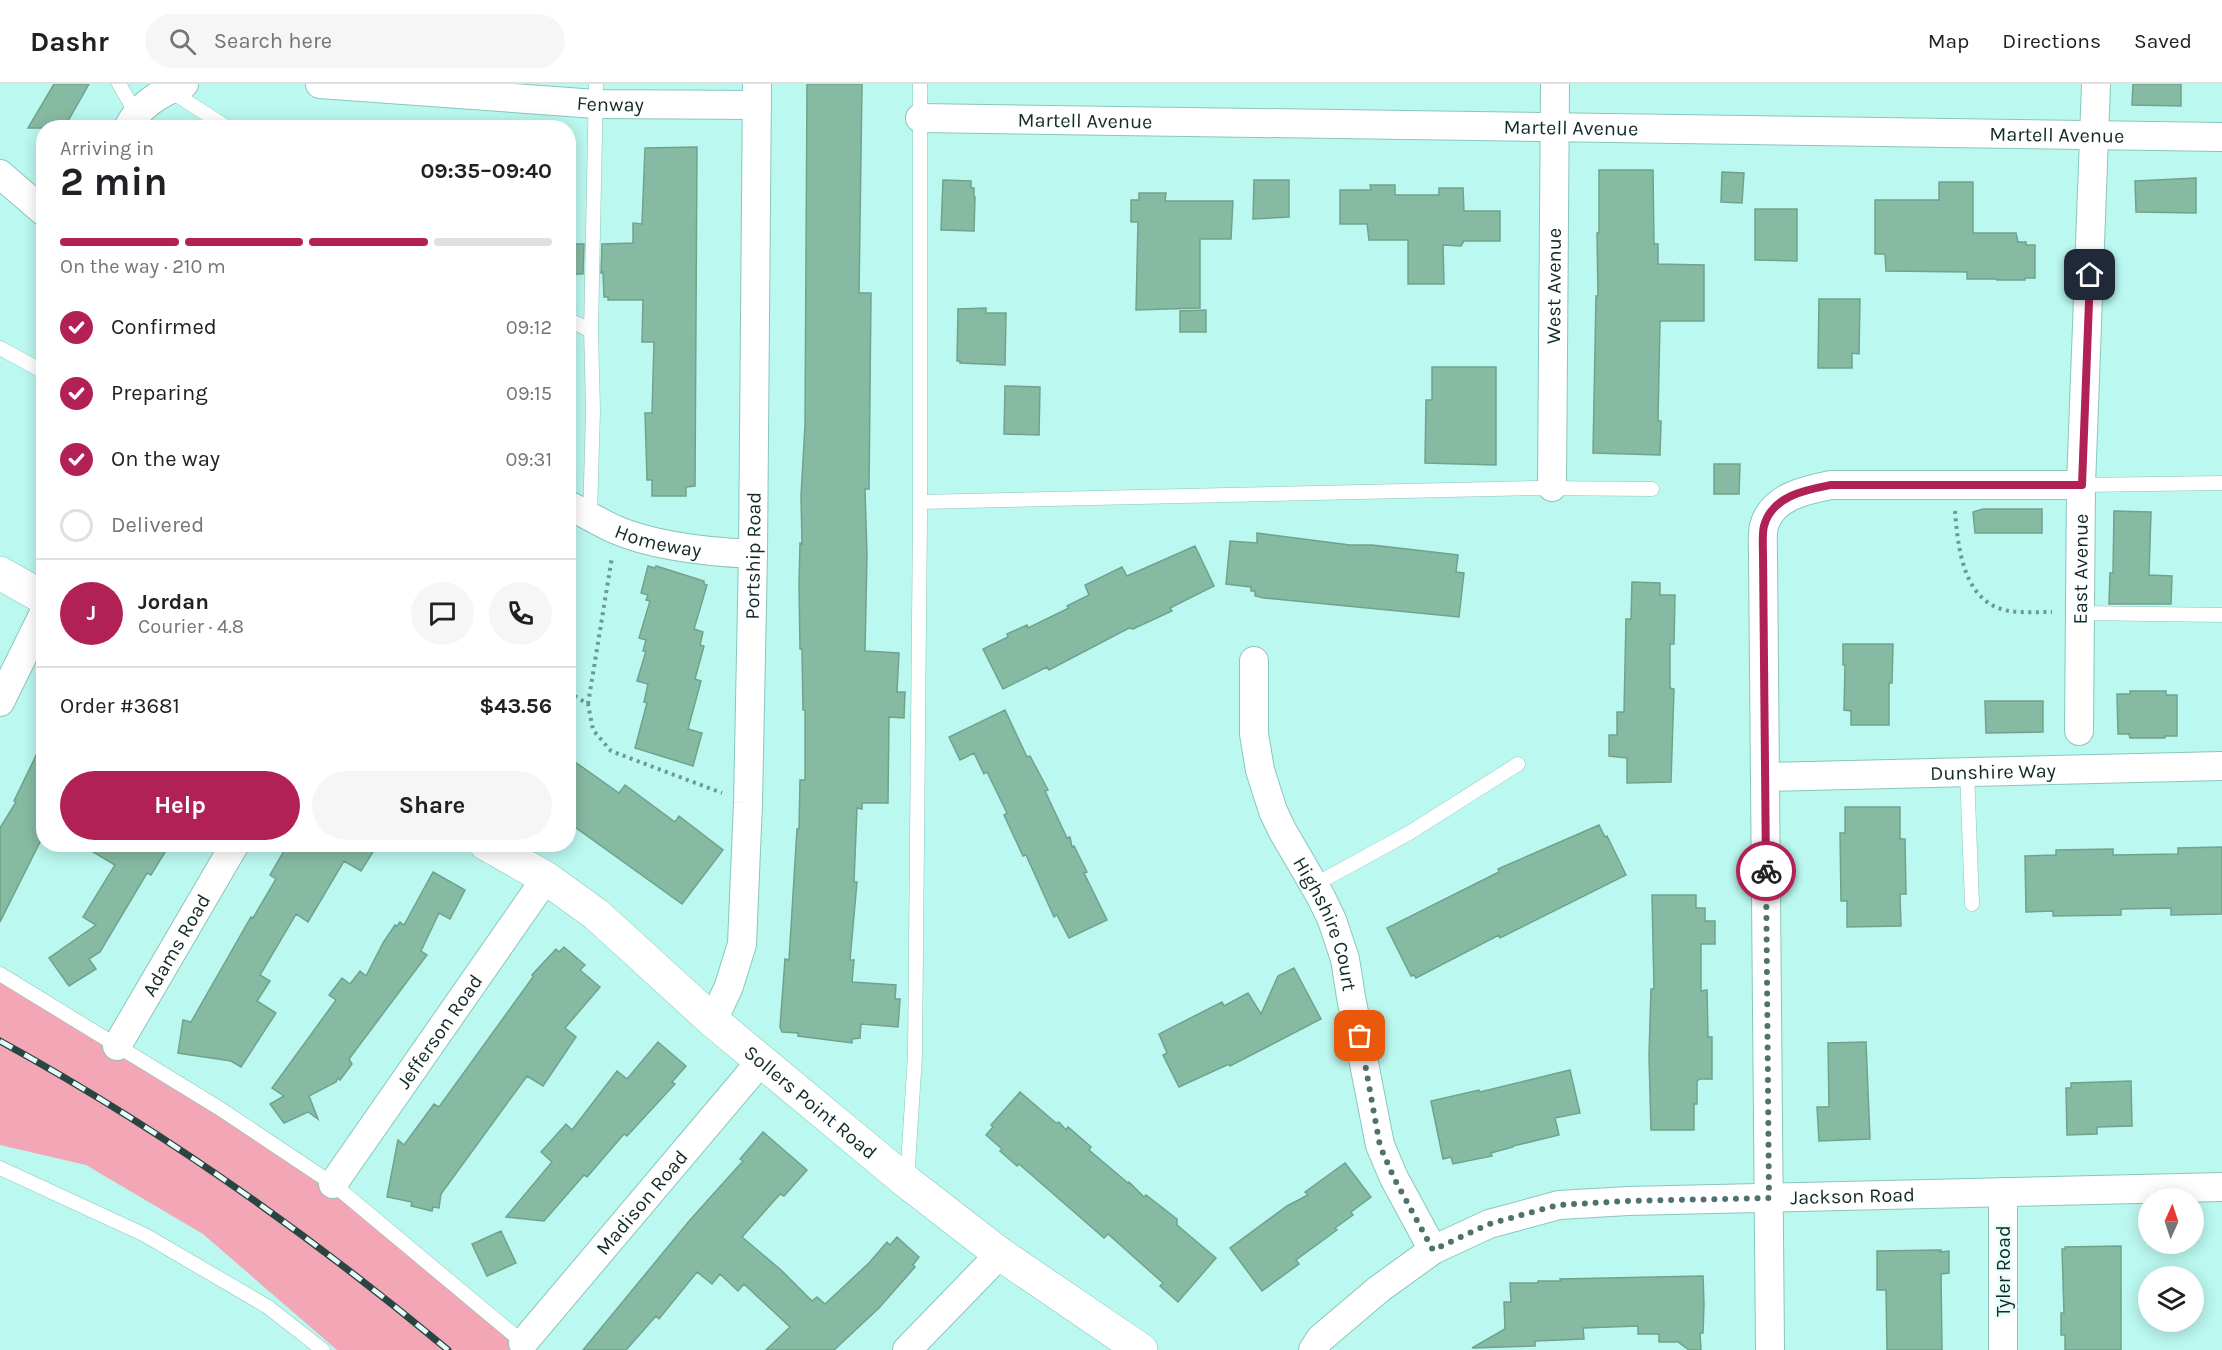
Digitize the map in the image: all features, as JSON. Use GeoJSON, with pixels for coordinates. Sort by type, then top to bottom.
{"type":"FeatureCollection","features":[{"type":"Feature","properties":{"kind":"street","name":"Fenway"},"geometry":{"type":"LineString","coordinates":[[320,84],[596,94],[757,94]]}},
{"type":"Feature","properties":{"kind":"street","name":"West Avenue"},"geometry":{"type":"LineString","coordinates":[[1552,487],[1555,84]]}},
{"type":"Feature","properties":{"kind":"street","name":"East Avenue"},"geometry":{"type":"LineString","coordinates":[[2079,730],[2082,485],[2096,84]]}},
{"type":"Feature","properties":{"kind":"street"},"geometry":{"type":"LineString","coordinates":[[132,120],[176,87]]}},
{"type":"Feature","properties":{"kind":"street","name":"Portship Road"},"geometry":{"type":"LineString","coordinates":[[713,1021],[729,986],[742,944],[748,802],[753,554],[757,94]]}},
{"type":"Feature","properties":{"kind":"street","name":"Martell Avenue"},"geometry":{"type":"LineString","coordinates":[[920,118],[2222,137]]}},
{"type":"Feature","properties":{"kind":"street"},"geometry":{"type":"LineString","coordinates":[[0,174],[12,187],[36,206]]}},
{"type":"Feature","properties":{"kind":"street"},"geometry":{"type":"LineString","coordinates":[[1770,1350],[1764,525],[1785,498],[1806,490],[1831,485],[2082,485]]}},
{"type":"Feature","properties":{"kind":"street","name":"Homeway"},"geometry":{"type":"LineString","coordinates":[[579,511],[616,530],[705,551],[753,554]]}},
{"type":"Feature","properties":{"kind":"street"},"geometry":{"type":"LineString","coordinates":[[0,573],[36,593]]}},
{"type":"Feature","properties":{"kind":"street"},"geometry":{"type":"LineString","coordinates":[[0,702],[36,629]]}},
{"type":"Feature","properties":{"kind":"street","name":"Highshire Court"},"geometry":{"type":"LineString","coordinates":[[1254,662],[1254,734],[1260,770],[1273,811],[1282,830],[1332,920],[1345,958],[1380,1146],[1394,1178],[1433,1250]]}},
{"type":"Feature","properties":{"kind":"street","name":"Dunshire Way"},"geometry":{"type":"LineString","coordinates":[[1765,777],[2222,766]]}},
{"type":"Feature","properties":{"kind":"street","name":"Adams Road"},"geometry":{"type":"LineString","coordinates":[[117,1046],[230,852]]}},
{"type":"Feature","properties":{"kind":"street","name":"Sollers Point Road"},"geometry":{"type":"LineString","coordinates":[[500,852],[546,878],[597,915],[713,1021],[907,1182],[1000,1254],[1141,1350]]}},
{"type":"Feature","properties":{"kind":"street","name":"Jefferson Road"},"geometry":{"type":"LineString","coordinates":[[333,1184],[546,878]]}},
{"type":"Feature","properties":{"kind":"street","name":"Madison Road"},"geometry":{"type":"LineString","coordinates":[[528,1346],[761,1061]]}},
{"type":"Feature","properties":{"kind":"street","name":"Jackson Road"},"geometry":{"type":"LineString","coordinates":[[1313,1350],[1320,1339],[1379,1289],[1433,1250],[1489,1224],[1558,1205],[1628,1201],[2222,1187]]}},
{"type":"Feature","properties":{"kind":"street","name":"Tyler Road"},"geometry":{"type":"LineString","coordinates":[[2003,1192],[2003,1350]]}},
{"type":"Feature","properties":{"kind":"street"},"geometry":{"type":"LineString","coordinates":[[907,1350],[1000,1254]]}},
{"type":"Feature","properties":{"kind":"lane"},"geometry":{"type":"LineString","coordinates":[[119,84],[132,120]]}},
{"type":"Feature","properties":{"kind":"lane"},"geometry":{"type":"LineString","coordinates":[[907,1182],[915,1056],[920,502],[920,84]]}},
{"type":"Feature","properties":{"kind":"lane"},"geometry":{"type":"LineString","coordinates":[[176,87],[218,120]]}},
{"type":"Feature","properties":{"kind":"lane"},"geometry":{"type":"LineString","coordinates":[[579,511],[593,410],[591,331],[596,94]]}},
{"type":"Feature","properties":{"kind":"lane"},"geometry":{"type":"LineString","coordinates":[[576,323],[591,331]]}},
{"type":"Feature","properties":{"kind":"lane"},"geometry":{"type":"LineString","coordinates":[[0,348],[36,368]]}},
{"type":"Feature","properties":{"kind":"lane"},"geometry":{"type":"LineString","coordinates":[[2082,485],[2222,483]]}},
{"type":"Feature","properties":{"kind":"lane"},"geometry":{"type":"LineString","coordinates":[[920,502],[1552,487],[1652,489]]}},
{"type":"Feature","properties":{"kind":"lane"},"geometry":{"type":"LineString","coordinates":[[2080,613],[2222,615]]}},
{"type":"Feature","properties":{"kind":"lane"},"geometry":{"type":"LineString","coordinates":[[1314,885],[1409,833],[1518,764]]}},
{"type":"Feature","properties":{"kind":"lane"},"geometry":{"type":"LineString","coordinates":[[1967,772],[1972,904]]}},
{"type":"Feature","properties":{"kind":"lane"},"geometry":{"type":"LineString","coordinates":[[0,974],[219,1108],[333,1184],[528,1346]]}},
{"type":"Feature","properties":{"kind":"lane"},"geometry":{"type":"LineString","coordinates":[[0,1168],[146,1234],[268,1307],[322,1350]]}},
{"type":"Feature","properties":{"kind":"path"},"geometry":{"type":"LineString","coordinates":[[1953,486],[1958,542],[1964,571],[1974,588],[1990,605],[2009,611],[2080,613]]}},
{"type":"Feature","properties":{"kind":"path"},"geometry":{"type":"LineString","coordinates":[[616,530],[588,704],[593,730],[611,751],[748,802]]}},
{"type":"Feature","properties":{"kind":"path"},"geometry":{"type":"LineString","coordinates":[[576,697],[588,704]]}},
{"type":"Feature","properties":{"kind":"shaded area"},"geometry":{"type":"Polygon","coordinates":[[[0,978],[290,1158],[528,1350],[337,1350],[203,1234],[86,1165],[0,1145],[0,978]]]}},
{"type":"Feature","properties":{"kind":"building"},"geometry":{"type":"Polygon","coordinates":[[[54,84],[89,84],[69,120],[36,120],[36,128],[28,128],[54,84]]]}},
{"type":"Feature","properties":{"kind":"building"},"geometry":{"type":"Polygon","coordinates":[[[807,84],[862,84],[859,293],[871,293],[869,489],[865,489],[867,555],[865,651],[899,653],[897,692],[905,692],[904,718],[889,717],[888,803],[862,803],[862,809],[857,808],[854,882],[857,882],[850,960],[854,960],[852,982],[896,985],[895,999],[900,999],[898,1027],[861,1024],[860,1038],[852,1039],[852,1043],[798,1036],[798,1033],[782,1032],[780,1027],[785,959],[789,960],[797,829],[799,829],[800,780],[805,780],[805,710],[803,710],[802,649],[800,649],[799,584],[805,425],[807,84]]]}},
{"type":"Feature","properties":{"kind":"building"},"geometry":{"type":"Polygon","coordinates":[[[2133,84],[2181,84],[2181,106],[2132,105],[2133,84]]]}},
{"type":"Feature","properties":{"kind":"building"},"geometry":{"type":"Polygon","coordinates":[[[697,147],[695,486],[686,487],[686,496],[652,496],[652,480],[647,480],[645,413],[652,413],[654,342],[642,342],[643,300],[608,300],[608,297],[604,297],[603,272],[601,273],[602,244],[633,243],[633,223],[642,224],[645,148],[697,147]]]}},
{"type":"Feature","properties":{"kind":"building"},"geometry":{"type":"Polygon","coordinates":[[[1599,170],[1653,170],[1654,244],[1658,244],[1658,264],[1704,265],[1704,321],[1660,321],[1658,421],[1661,421],[1660,455],[1593,453],[1599,170]]]}},
{"type":"Feature","properties":{"kind":"building"},"geometry":{"type":"Polygon","coordinates":[[[1722,172],[1744,173],[1742,203],[1721,202],[1722,172]]]}},
{"type":"Feature","properties":{"kind":"building"},"geometry":{"type":"Polygon","coordinates":[[[2196,178],[2196,213],[2136,212],[2135,181],[2196,178]]]}},
{"type":"Feature","properties":{"kind":"building"},"geometry":{"type":"Polygon","coordinates":[[[943,180],[971,181],[975,197],[974,231],[941,230],[943,180]]]}},
{"type":"Feature","properties":{"kind":"building"},"geometry":{"type":"Polygon","coordinates":[[[1254,180],[1289,180],[1289,217],[1253,219],[1254,180]]]}},
{"type":"Feature","properties":{"kind":"building"},"geometry":{"type":"Polygon","coordinates":[[[1939,182],[1973,182],[1973,233],[2016,233],[2018,242],[2035,245],[2035,278],[2025,278],[2025,280],[1967,279],[1967,272],[1886,271],[1885,254],[1875,254],[1875,200],[1939,200],[1939,182]]]}},
{"type":"Feature","properties":{"kind":"building"},"geometry":{"type":"Polygon","coordinates":[[[1370,185],[1395,185],[1395,195],[1439,195],[1439,188],[1463,188],[1464,211],[1500,211],[1500,241],[1464,241],[1461,246],[1443,245],[1444,284],[1408,284],[1408,240],[1369,240],[1367,224],[1340,224],[1340,190],[1371,190],[1370,185]]]}},
{"type":"Feature","properties":{"kind":"building"},"geometry":{"type":"Polygon","coordinates":[[[1139,193],[1166,193],[1165,201],[1233,201],[1231,239],[1200,239],[1200,308],[1136,310],[1138,222],[1131,222],[1131,200],[1139,200],[1139,193]]]}},
{"type":"Feature","properties":{"kind":"building"},"geometry":{"type":"Polygon","coordinates":[[[1755,209],[1797,209],[1797,261],[1755,260],[1755,209]]]}},
{"type":"Feature","properties":{"kind":"building"},"geometry":{"type":"Polygon","coordinates":[[[576,244],[584,244],[583,274],[576,274],[576,244]]]}},
{"type":"Feature","properties":{"kind":"building"},"geometry":{"type":"Polygon","coordinates":[[[1819,299],[1860,299],[1859,354],[1852,353],[1852,368],[1818,368],[1819,299]]]}},
{"type":"Feature","properties":{"kind":"building"},"geometry":{"type":"Polygon","coordinates":[[[986,308],[986,313],[1006,313],[1005,365],[960,363],[957,361],[958,309],[986,308]]]}},
{"type":"Feature","properties":{"kind":"building"},"geometry":{"type":"Polygon","coordinates":[[[1206,310],[1206,332],[1180,332],[1180,311],[1206,310]]]}},
{"type":"Feature","properties":{"kind":"building"},"geometry":{"type":"Polygon","coordinates":[[[1432,367],[1496,367],[1496,465],[1425,463],[1426,400],[1432,400],[1432,367]]]}},
{"type":"Feature","properties":{"kind":"building"},"geometry":{"type":"Polygon","coordinates":[[[1005,386],[1040,387],[1039,435],[1004,434],[1005,386]]]}},
{"type":"Feature","properties":{"kind":"building"},"geometry":{"type":"Polygon","coordinates":[[[1714,464],[1740,464],[1739,494],[1714,494],[1714,464]]]}},
{"type":"Feature","properties":{"kind":"building"},"geometry":{"type":"Polygon","coordinates":[[[1983,509],[2042,509],[2042,533],[1975,533],[1973,512],[1983,509]]]}},
{"type":"Feature","properties":{"kind":"building"},"geometry":{"type":"Polygon","coordinates":[[[2114,511],[2151,512],[2149,575],[2172,576],[2171,604],[2109,604],[2110,573],[2113,573],[2114,511]]]}},
{"type":"Feature","properties":{"kind":"building"},"geometry":{"type":"Polygon","coordinates":[[[1257,533],[1350,545],[1372,545],[1458,555],[1456,572],[1464,573],[1459,617],[1264,598],[1255,596],[1255,591],[1251,591],[1251,587],[1226,584],[1230,541],[1257,543],[1257,533]]]}},
{"type":"Feature","properties":{"kind":"building"},"geometry":{"type":"Polygon","coordinates":[[[1195,546],[1214,586],[1170,608],[1172,611],[1133,629],[1129,628],[1049,670],[1047,667],[1003,689],[983,649],[1008,637],[1007,634],[1027,625],[1028,628],[1069,608],[1067,606],[1089,595],[1085,585],[1122,567],[1127,576],[1195,546]]]}},
{"type":"Feature","properties":{"kind":"building"},"geometry":{"type":"Polygon","coordinates":[[[648,566],[655,568],[656,566],[704,581],[707,585],[694,629],[703,632],[700,645],[704,646],[695,679],[701,681],[688,729],[702,733],[693,766],[635,748],[647,703],[644,702],[648,684],[637,681],[646,651],[643,651],[646,640],[639,638],[650,601],[646,600],[648,595],[641,593],[648,566]]]}},
{"type":"Feature","properties":{"kind":"building"},"geometry":{"type":"Polygon","coordinates":[[[1632,582],[1660,583],[1660,595],[1675,595],[1674,644],[1670,644],[1670,688],[1674,689],[1671,782],[1627,783],[1627,758],[1609,756],[1609,735],[1617,735],[1617,712],[1624,712],[1626,619],[1631,619],[1632,582]]]}},
{"type":"Feature","properties":{"kind":"building"},"geometry":{"type":"Polygon","coordinates":[[[1843,644],[1893,644],[1892,683],[1889,683],[1889,725],[1851,725],[1851,711],[1844,710],[1843,644]]]}},
{"type":"Feature","properties":{"kind":"building"},"geometry":{"type":"Polygon","coordinates":[[[2130,691],[2166,691],[2166,695],[2177,695],[2177,736],[2130,738],[2129,734],[2118,734],[2117,694],[2130,694],[2130,691]]]}},
{"type":"Feature","properties":{"kind":"building"},"geometry":{"type":"Polygon","coordinates":[[[1985,701],[2043,701],[2043,732],[1986,733],[1985,701]]]}},
{"type":"Feature","properties":{"kind":"building"},"geometry":{"type":"Polygon","coordinates":[[[1005,710],[1027,757],[1030,756],[1048,790],[1045,791],[1067,838],[1070,837],[1072,847],[1074,846],[1087,872],[1084,873],[1107,920],[1069,938],[1057,915],[1054,917],[1026,855],[1023,856],[1004,815],[1007,813],[987,772],[984,774],[974,753],[960,760],[949,737],[1005,710]]]}},
{"type":"Feature","properties":{"kind":"building"},"geometry":{"type":"Polygon","coordinates":[[[36,756],[36,850],[0,922],[0,828],[16,802],[14,801],[36,756]]]}},
{"type":"Feature","properties":{"kind":"building"},"geometry":{"type":"Polygon","coordinates":[[[576,763],[619,793],[625,785],[675,822],[679,816],[723,850],[682,904],[576,828],[576,763]]]}},
{"type":"Feature","properties":{"kind":"building"},"geometry":{"type":"Polygon","coordinates":[[[1845,807],[1900,807],[1900,839],[1905,839],[1906,894],[1900,894],[1901,926],[1847,927],[1847,901],[1841,901],[1840,833],[1845,833],[1845,807]]]}},
{"type":"Feature","properties":{"kind":"building"},"geometry":{"type":"Polygon","coordinates":[[[1599,825],[1605,837],[1607,836],[1626,875],[1500,938],[1499,935],[1416,978],[1414,975],[1411,976],[1387,928],[1499,872],[1498,869],[1599,825]]]}},
{"type":"Feature","properties":{"kind":"building"},"geometry":{"type":"Polygon","coordinates":[[[2222,847],[2222,914],[2171,915],[2171,908],[2121,909],[2121,915],[2053,916],[2053,911],[2026,912],[2025,856],[2056,855],[2056,850],[2113,849],[2113,855],[2178,854],[2178,848],[2222,847]]]}},
{"type":"Feature","properties":{"kind":"building"},"geometry":{"type":"Polygon","coordinates":[[[93,852],[165,852],[151,875],[147,873],[100,952],[89,959],[96,969],[69,986],[49,958],[96,925],[83,917],[115,865],[93,852]]]}},
{"type":"Feature","properties":{"kind":"building"},"geometry":{"type":"Polygon","coordinates":[[[283,852],[373,852],[361,871],[344,861],[308,922],[296,914],[260,975],[270,981],[257,1001],[276,1013],[241,1067],[231,1061],[178,1053],[183,1020],[191,1022],[251,917],[253,918],[276,879],[270,875],[283,852]]]}},
{"type":"Feature","properties":{"kind":"building"},"geometry":{"type":"Polygon","coordinates":[[[433,872],[465,890],[450,919],[439,913],[421,951],[427,955],[349,1059],[352,1064],[340,1080],[338,1078],[336,1082],[309,1096],[318,1119],[308,1112],[284,1123],[270,1104],[284,1096],[272,1088],[336,1000],[329,995],[342,978],[350,984],[360,971],[366,976],[395,925],[397,926],[400,922],[404,925],[433,872]]]}},
{"type":"Feature","properties":{"kind":"building"},"geometry":{"type":"Polygon","coordinates":[[[1652,895],[1696,895],[1696,908],[1705,908],[1705,921],[1715,921],[1715,944],[1701,944],[1701,991],[1707,990],[1708,1037],[1712,1037],[1712,1079],[1697,1081],[1694,1130],[1651,1130],[1649,1056],[1651,989],[1654,989],[1652,895]]]}},
{"type":"Feature","properties":{"kind":"building"},"geometry":{"type":"Polygon","coordinates":[[[564,947],[585,965],[580,970],[600,987],[565,1028],[576,1037],[543,1086],[527,1076],[441,1194],[439,1208],[433,1207],[432,1211],[411,1206],[412,1202],[387,1197],[398,1140],[404,1145],[434,1104],[439,1107],[533,977],[532,975],[556,949],[559,952],[564,947]]]}},
{"type":"Feature","properties":{"kind":"building"},"geometry":{"type":"Polygon","coordinates":[[[1294,968],[1321,1019],[1230,1066],[1229,1064],[1179,1087],[1163,1055],[1167,1053],[1159,1034],[1222,1002],[1224,1006],[1248,993],[1261,1014],[1278,976],[1294,968]]]}},
{"type":"Feature","properties":{"kind":"building"},"geometry":{"type":"Polygon","coordinates":[[[658,1042],[686,1066],[672,1082],[675,1084],[627,1136],[624,1134],[587,1177],[584,1175],[544,1221],[506,1217],[552,1162],[541,1152],[566,1124],[572,1130],[617,1071],[627,1079],[658,1042]]]}},
{"type":"Feature","properties":{"kind":"building"},"geometry":{"type":"Polygon","coordinates":[[[1866,1042],[1870,1139],[1819,1141],[1817,1107],[1829,1107],[1828,1043],[1866,1042]]]}},
{"type":"Feature","properties":{"kind":"building"},"geometry":{"type":"Polygon","coordinates":[[[1570,1070],[1580,1113],[1555,1118],[1559,1135],[1513,1146],[1491,1153],[1492,1156],[1453,1164],[1451,1157],[1443,1159],[1431,1101],[1479,1090],[1480,1092],[1570,1070]]]}},
{"type":"Feature","properties":{"kind":"building"},"geometry":{"type":"Polygon","coordinates":[[[2131,1081],[2132,1126],[2097,1127],[2097,1134],[2067,1135],[2066,1088],[2071,1088],[2071,1083],[2131,1081]]]}},
{"type":"Feature","properties":{"kind":"building"},"geometry":{"type":"Polygon","coordinates":[[[1020,1092],[1056,1123],[1059,1122],[1066,1130],[1068,1127],[1091,1147],[1089,1150],[1144,1197],[1146,1195],[1177,1219],[1177,1225],[1216,1258],[1178,1302],[1160,1286],[1163,1283],[1108,1234],[1104,1238],[1019,1164],[1017,1166],[986,1135],[993,1127],[991,1125],[1020,1092]]]}},
{"type":"Feature","properties":{"kind":"building"},"geometry":{"type":"Polygon","coordinates":[[[763,1132],[807,1170],[784,1196],[780,1194],[742,1237],[781,1270],[812,1301],[817,1297],[825,1304],[869,1263],[887,1242],[890,1245],[897,1237],[919,1257],[913,1265],[915,1267],[879,1308],[834,1350],[766,1350],[790,1327],[744,1284],[738,1291],[720,1274],[712,1284],[697,1272],[659,1319],[656,1316],[626,1350],[583,1350],[690,1220],[743,1161],[740,1159],[763,1132]]]}},
{"type":"Feature","properties":{"kind":"building"},"geometry":{"type":"Polygon","coordinates":[[[1345,1163],[1371,1197],[1351,1212],[1353,1215],[1335,1228],[1337,1230],[1296,1260],[1299,1264],[1262,1291],[1230,1248],[1287,1206],[1308,1195],[1305,1192],[1345,1163]]]}},
{"type":"Feature","properties":{"kind":"building"},"geometry":{"type":"Polygon","coordinates":[[[501,1231],[516,1263],[487,1276],[472,1244],[501,1231]]]}},
{"type":"Feature","properties":{"kind":"building"},"geometry":{"type":"Polygon","coordinates":[[[2121,1246],[2121,1350],[2065,1350],[2065,1335],[2061,1335],[2061,1313],[2064,1313],[2062,1249],[2066,1249],[2065,1247],[2121,1246]]]}},
{"type":"Feature","properties":{"kind":"building"},"geometry":{"type":"Polygon","coordinates":[[[1941,1250],[1940,1252],[1949,1251],[1949,1273],[1941,1274],[1942,1350],[1887,1350],[1886,1290],[1877,1290],[1877,1251],[1941,1250]]]}},
{"type":"Feature","properties":{"kind":"building"},"geometry":{"type":"Polygon","coordinates":[[[1703,1276],[1701,1350],[1689,1350],[1678,1342],[1659,1342],[1659,1334],[1638,1334],[1638,1326],[1583,1328],[1584,1339],[1535,1341],[1535,1346],[1472,1348],[1505,1329],[1504,1302],[1511,1302],[1510,1283],[1561,1281],[1560,1279],[1703,1276]]]}},
{"type":"Feature","properties":{"kind":"railway"},"geometry":{"type":"LineString","coordinates":[[0,1041],[118,1110],[232,1185],[342,1265],[448,1350]]}},
{"type":"Feature","properties":{"kind":"way so far"},"geometry":{"type":"LineString","coordinates":[[1360,1036],[1380,1146],[1394,1178],[1433,1250],[1489,1224],[1558,1205],[1769,1198],[1766,871]]}},
{"type":"Feature","properties":{"kind":"route"},"geometry":{"type":"LineString","coordinates":[[1766,871],[1764,525],[1785,498],[1806,490],[1831,485],[2082,485],[2090,275]]}}]}
